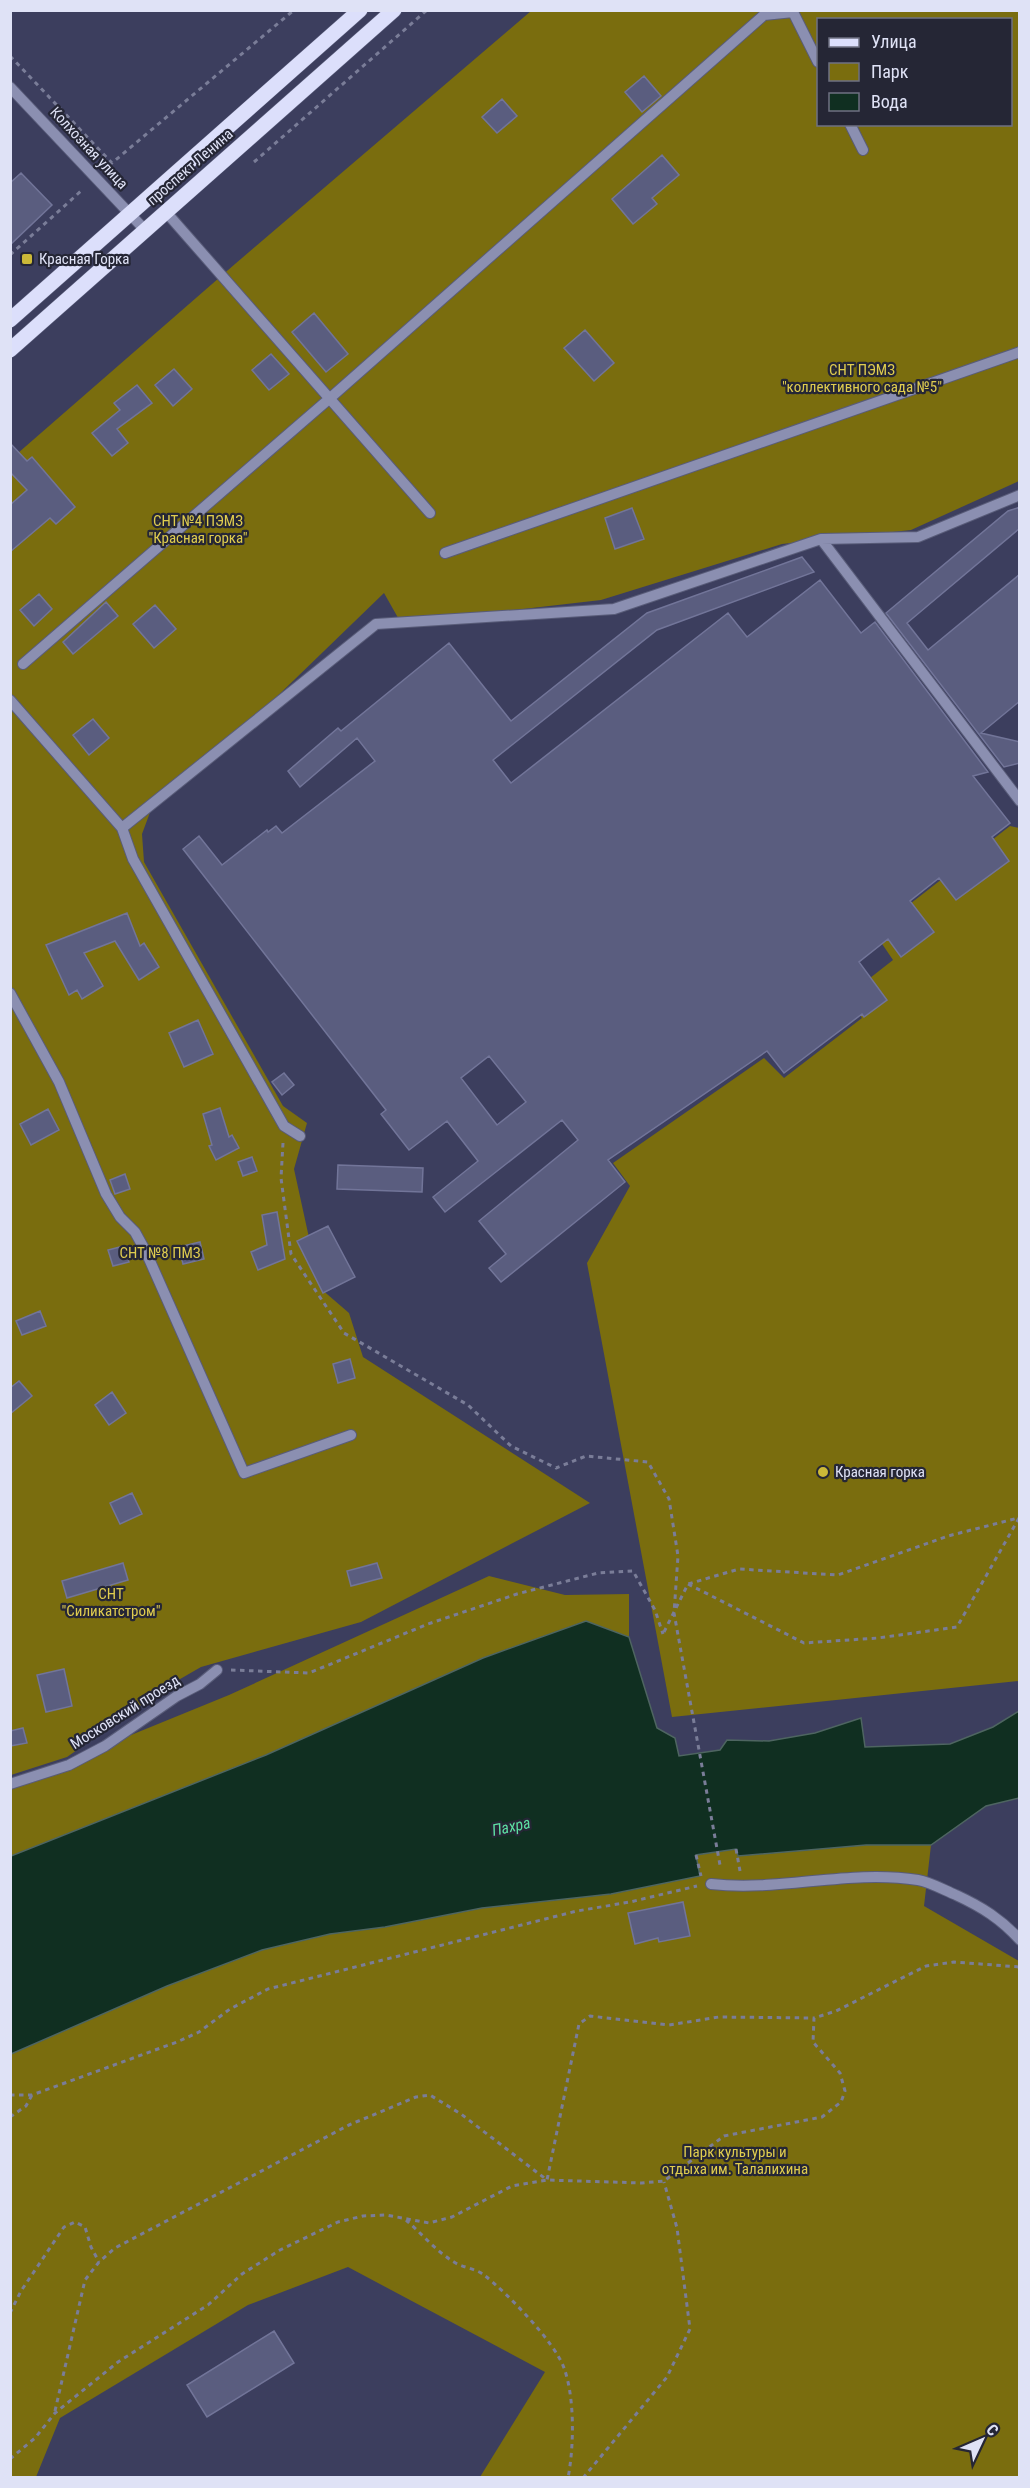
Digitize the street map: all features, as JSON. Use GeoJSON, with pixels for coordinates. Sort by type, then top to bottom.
{"type":"FeatureCollection","features":[{"type":"Feature","properties":{"kind":"main road","name":"проспект Ленина"},"geometry":{"type":"LineString","coordinates":[[10,320],[360,10]]}},
{"type":"Feature","properties":{"kind":"main road","name":"проспект Ленина"},"geometry":{"type":"LineString","coordinates":[[10,350],[394,10]]}},
{"type":"Feature","properties":{"kind":"street"},"geometry":{"type":"LineString","coordinates":[[23,664],[329,399],[764,15],[793,11],[817,58]]}},
{"type":"Feature","properties":{"kind":"street","name":"Колхозная улица"},"geometry":{"type":"LineString","coordinates":[[10,87],[145,230]]}},
{"type":"Feature","properties":{"kind":"street"},"geometry":{"type":"LineString","coordinates":[[851,126],[863,150]]}},
{"type":"Feature","properties":{"kind":"street"},"geometry":{"type":"LineString","coordinates":[[166,212],[430,513]]}},
{"type":"Feature","properties":{"kind":"street"},"geometry":{"type":"LineString","coordinates":[[445,553],[1020,352]]}},
{"type":"Feature","properties":{"kind":"street"},"geometry":{"type":"LineString","coordinates":[[122,828],[376,624],[614,609],[821,539],[918,537],[1020,495]]}},
{"type":"Feature","properties":{"kind":"street"},"geometry":{"type":"LineString","coordinates":[[821,539],[1020,801]]}},
{"type":"Feature","properties":{"kind":"street"},"geometry":{"type":"LineString","coordinates":[[10,700],[122,828],[133,860],[284,1126],[300,1136]]}},
{"type":"Feature","properties":{"kind":"street"},"geometry":{"type":"LineString","coordinates":[[10,993],[59,1082],[106,1194],[120,1217],[135,1232],[146,1252],[244,1473],[351,1435]]}},
{"type":"Feature","properties":{"kind":"street","name":"Московский проезд"},"geometry":{"type":"LineString","coordinates":[[10,1784],[69,1765],[105,1746],[169,1701],[200,1684],[217,1670]]}},
{"type":"Feature","properties":{"kind":"street"},"geometry":{"type":"LineString","coordinates":[[706,1881],[736,1887],[872,1876],[920,1880],[980,1906],[1003,1921],[1020,1940]]}},
{"type":"Feature","properties":{"kind":"path"},"geometry":{"type":"LineString","coordinates":[[10,56],[112,163],[294,10]]}},
{"type":"Feature","properties":{"kind":"path"},"geometry":{"type":"LineString","coordinates":[[254,162],[428,10]]}},
{"type":"Feature","properties":{"kind":"path"},"geometry":{"type":"LineString","coordinates":[[10,255],[81,191]]}},
{"type":"Feature","properties":{"kind":"path"},"geometry":{"type":"LineString","coordinates":[[284,1126],[281,1178],[291,1254],[344,1333],[468,1405],[511,1446],[556,1468],[586,1456],[648,1462],[669,1499],[678,1556],[674,1613],[720,1865]]}},
{"type":"Feature","properties":{"kind":"path"},"geometry":{"type":"LineString","coordinates":[[688,1584],[804,1642],[878,1638],[957,1628],[1019,1518]]}},
{"type":"Feature","properties":{"kind":"path"},"geometry":{"type":"LineString","coordinates":[[217,1670],[309,1673],[428,1624],[517,1594],[598,1573],[633,1571],[656,1610],[663,1634],[688,1584],[739,1569],[838,1575],[948,1536],[1019,1518]]}},
{"type":"Feature","properties":{"kind":"path"},"geometry":{"type":"LineString","coordinates":[[736,1850],[741,1874]]}},
{"type":"Feature","properties":{"kind":"path"},"geometry":{"type":"LineString","coordinates":[[10,2094],[32,2095],[192,2036],[230,2008],[268,1989],[577,1911],[630,1902],[706,1881],[696,1855]]}},
{"type":"Feature","properties":{"kind":"path"},"geometry":{"type":"LineString","coordinates":[[546,2180],[579,2024],[590,2016],[669,2025],[719,2017],[814,2018],[836,2011],[926,1966],[954,1962],[1020,1967]]}},
{"type":"Feature","properties":{"kind":"path"},"geometry":{"type":"LineString","coordinates":[[10,2459],[35,2438],[55,2413],[118,2362],[208,2305],[242,2274],[280,2250],[346,2220],[363,2216],[386,2215],[429,2223],[452,2217],[512,2186],[546,2180],[642,2183],[664,2181],[724,2136],[822,2117],[841,2102],[844,2091],[840,2073],[813,2042],[814,2018]]}},
{"type":"Feature","properties":{"kind":"path"},"geometry":{"type":"LineString","coordinates":[[10,2116],[26,2106],[32,2095]]}},
{"type":"Feature","properties":{"kind":"path"},"geometry":{"type":"LineString","coordinates":[[55,2413],[85,2280],[99,2262],[115,2248],[349,2125],[416,2097],[430,2096],[461,2114],[546,2180]]}},
{"type":"Feature","properties":{"kind":"path"},"geometry":{"type":"LineString","coordinates":[[583,2478],[667,2377],[690,2329],[677,2228],[664,2181]]}},
{"type":"Feature","properties":{"kind":"path"},"geometry":{"type":"LineString","coordinates":[[405,2219],[454,2262],[481,2272],[506,2293],[544,2337],[564,2367],[572,2406],[571,2463],[568,2478]]}},
{"type":"Feature","properties":{"kind":"path"},"geometry":{"type":"LineString","coordinates":[[10,2313],[21,2291],[64,2227],[75,2222],[85,2227],[91,2247],[99,2262]]}},
{"type":"Feature","properties":{"kind":"green space"},"geometry":{"type":"Polygon","coordinates":[[[531,11],[1019,11],[1019,481],[911,530],[782,544],[601,600],[401,623],[384,593],[263,710],[152,807],[142,834],[144,862],[283,1106],[307,1123],[294,1169],[320,1288],[349,1313],[363,1357],[590,1503],[361,1622],[201,1667],[168,1686],[67,1757],[11,1775],[10,460],[531,11]]]}},
{"type":"Feature","properties":{"kind":"green space","name":"Красная горка"},"geometry":{"type":"Polygon","coordinates":[[[1010,826],[1019,828],[1019,1681],[672,1717],[587,1263],[630,1186],[613,1163],[764,1058],[784,1078],[862,1018],[847,996],[893,960],[874,932],[1010,826]]]}},
{"type":"Feature","properties":{"kind":"green space"},"geometry":{"type":"Polygon","coordinates":[[[489,1576],[565,1595],[629,1594],[629,1637],[586,1621],[483,1658],[266,1755],[11,1856],[11,1784],[229,1695],[489,1576]]]}},
{"type":"Feature","properties":{"kind":"green space","name":"Парк культуры и отдыха им. Талалихина"},"geometry":{"type":"Polygon","coordinates":[[[866,1845],[931,1845],[924,1906],[1019,1961],[1019,2477],[480,2477],[545,2372],[348,2267],[248,2305],[60,2418],[36,2477],[11,2477],[10,2054],[167,1986],[262,1950],[330,1934],[385,1927],[482,1908],[611,1894],[699,1876],[695,1855],[737,1849],[738,1856],[866,1845]]]}},
{"type":"Feature","properties":{"kind":"water","name":"Пахра"},"geometry":{"type":"Polygon","coordinates":[[[586,1621],[629,1637],[657,1728],[675,1738],[679,1756],[720,1750],[727,1740],[769,1741],[815,1733],[861,1718],[865,1747],[950,1744],[993,1727],[1019,1711],[1019,1798],[986,1806],[931,1845],[866,1845],[738,1856],[736,1849],[696,1855],[700,1876],[611,1894],[482,1908],[385,1927],[330,1934],[262,1950],[167,1986],[11,2054],[11,1856],[266,1755],[483,1658],[586,1621]]]}},
{"type":"Feature","properties":{"kind":"building"},"geometry":{"type":"Polygon","coordinates":[[[644,76],[661,96],[642,112],[625,92],[644,76]]]}},
{"type":"Feature","properties":{"kind":"building"},"geometry":{"type":"Polygon","coordinates":[[[502,99],[517,116],[497,133],[482,117],[502,99]]]}},
{"type":"Feature","properties":{"kind":"building"},"geometry":{"type":"Polygon","coordinates":[[[662,155],[679,175],[652,198],[657,204],[633,224],[612,199],[662,155]]]}},
{"type":"Feature","properties":{"kind":"building"},"geometry":{"type":"Polygon","coordinates":[[[21,173],[52,205],[10,245],[10,183],[21,173]]]}},
{"type":"Feature","properties":{"kind":"building"},"geometry":{"type":"Polygon","coordinates":[[[314,313],[348,354],[326,372],[292,332],[314,313]]]}},
{"type":"Feature","properties":{"kind":"building"},"geometry":{"type":"Polygon","coordinates":[[[585,330],[614,363],[594,381],[564,348],[585,330]]]}},
{"type":"Feature","properties":{"kind":"building"},"geometry":{"type":"Polygon","coordinates":[[[271,354],[289,374],[269,390],[252,370],[271,354]]]}},
{"type":"Feature","properties":{"kind":"building"},"geometry":{"type":"Polygon","coordinates":[[[174,369],[192,389],[173,406],[155,385],[174,369]]]}},
{"type":"Feature","properties":{"kind":"building"},"geometry":{"type":"Polygon","coordinates":[[[137,385],[152,403],[117,429],[128,443],[112,456],[92,433],[120,410],[114,403],[137,385]]]}},
{"type":"Feature","properties":{"kind":"building"},"geometry":{"type":"Polygon","coordinates":[[[10,443],[27,461],[32,457],[75,507],[56,524],[50,518],[10,552],[10,505],[27,490],[10,472],[10,443]]]}},
{"type":"Feature","properties":{"kind":"building"},"geometry":{"type":"Polygon","coordinates":[[[1020,507],[1020,528],[907,623],[928,650],[1020,574],[1020,701],[981,733],[1020,742],[1020,763],[1004,767],[886,613],[1008,511],[1020,507]]]}},
{"type":"Feature","properties":{"kind":"building"},"geometry":{"type":"Polygon","coordinates":[[[632,508],[644,539],[615,549],[605,518],[632,508]]]}},
{"type":"Feature","properties":{"kind":"building"},"geometry":{"type":"Polygon","coordinates":[[[802,557],[814,572],[657,630],[493,760],[511,783],[728,613],[747,637],[820,580],[861,633],[875,622],[988,772],[973,776],[1010,823],[992,837],[1009,861],[956,900],[939,878],[910,901],[934,932],[901,957],[888,939],[859,962],[887,1000],[864,1017],[862,1014],[784,1073],[767,1051],[608,1160],[625,1182],[501,1282],[489,1268],[506,1254],[479,1221],[578,1140],[562,1120],[445,1212],[433,1197],[478,1161],[447,1121],[409,1150],[381,1114],[386,1110],[183,849],[199,836],[222,865],[267,830],[268,832],[276,826],[282,833],[375,761],[357,738],[300,787],[288,771],[338,728],[341,731],[449,643],[511,721],[647,613],[802,557]],[[489,1056],[461,1078],[497,1125],[526,1102],[489,1056]]]}},
{"type":"Feature","properties":{"kind":"building"},"geometry":{"type":"Polygon","coordinates":[[[39,594],[52,609],[34,626],[20,610],[39,594]]]}},
{"type":"Feature","properties":{"kind":"building"},"geometry":{"type":"Polygon","coordinates":[[[106,602],[118,616],[73,654],[63,642],[106,602]]]}},
{"type":"Feature","properties":{"kind":"building"},"geometry":{"type":"Polygon","coordinates":[[[155,605],[176,629],[154,648],[133,624],[155,605]]]}},
{"type":"Feature","properties":{"kind":"building"},"geometry":{"type":"Polygon","coordinates":[[[93,719],[109,738],[89,755],[73,735],[93,719]]]}},
{"type":"Feature","properties":{"kind":"building"},"geometry":{"type":"Polygon","coordinates":[[[127,913],[140,946],[144,943],[159,967],[139,980],[115,941],[84,953],[103,986],[82,999],[77,990],[69,995],[46,945],[127,913]]]}},
{"type":"Feature","properties":{"kind":"building"},"geometry":{"type":"Polygon","coordinates":[[[198,1020],[213,1054],[184,1067],[169,1033],[198,1020]]]}},
{"type":"Feature","properties":{"kind":"building"},"geometry":{"type":"Polygon","coordinates":[[[284,1073],[294,1085],[282,1095],[272,1082],[284,1073]]]}},
{"type":"Feature","properties":{"kind":"building"},"geometry":{"type":"Polygon","coordinates":[[[220,1108],[229,1137],[232,1135],[239,1148],[216,1160],[209,1146],[212,1145],[203,1114],[220,1108]]]}},
{"type":"Feature","properties":{"kind":"building"},"geometry":{"type":"Polygon","coordinates":[[[48,1109],[59,1130],[31,1145],[20,1124],[48,1109]]]}},
{"type":"Feature","properties":{"kind":"building"},"geometry":{"type":"Polygon","coordinates":[[[252,1157],[257,1171],[243,1176],[238,1162],[252,1157]]]}},
{"type":"Feature","properties":{"kind":"building"},"geometry":{"type":"Polygon","coordinates":[[[338,1165],[423,1168],[422,1192],[337,1189],[338,1165]]]}},
{"type":"Feature","properties":{"kind":"building"},"geometry":{"type":"Polygon","coordinates":[[[125,1174],[130,1189],[115,1194],[110,1180],[125,1174]]]}},
{"type":"Feature","properties":{"kind":"building"},"geometry":{"type":"Polygon","coordinates":[[[277,1212],[285,1259],[258,1270],[251,1252],[267,1245],[262,1215],[277,1212]]]}},
{"type":"Feature","properties":{"kind":"building"},"geometry":{"type":"Polygon","coordinates":[[[328,1226],[355,1277],[323,1293],[297,1241],[328,1226]]]}},
{"type":"Feature","properties":{"kind":"building"},"geometry":{"type":"Polygon","coordinates":[[[200,1242],[204,1259],[183,1264],[179,1247],[200,1242]]]}},
{"type":"Feature","properties":{"kind":"building"},"geometry":{"type":"Polygon","coordinates":[[[124,1246],[129,1262],[113,1266],[108,1250],[124,1246]]]}},
{"type":"Feature","properties":{"kind":"building"},"geometry":{"type":"Polygon","coordinates":[[[40,1311],[46,1326],[22,1335],[16,1321],[40,1311]]]}},
{"type":"Feature","properties":{"kind":"building"},"geometry":{"type":"Polygon","coordinates":[[[350,1359],[355,1378],[338,1383],[333,1364],[350,1359]]]}},
{"type":"Feature","properties":{"kind":"building"},"geometry":{"type":"Polygon","coordinates":[[[19,1381],[32,1396],[10,1414],[10,1388],[19,1381]]]}},
{"type":"Feature","properties":{"kind":"building"},"geometry":{"type":"Polygon","coordinates":[[[112,1392],[126,1413],[109,1425],[95,1405],[112,1392]]]}},
{"type":"Feature","properties":{"kind":"building"},"geometry":{"type":"Polygon","coordinates":[[[132,1493],[142,1514],[120,1524],[110,1503],[132,1493]]]}},
{"type":"Feature","properties":{"kind":"building"},"geometry":{"type":"Polygon","coordinates":[[[123,1563],[128,1580],[67,1598],[62,1581],[123,1563]]]}},
{"type":"Feature","properties":{"kind":"building"},"geometry":{"type":"Polygon","coordinates":[[[377,1563],[382,1578],[351,1586],[347,1571],[377,1563]]]}},
{"type":"Feature","properties":{"kind":"building"},"geometry":{"type":"Polygon","coordinates":[[[64,1669],[72,1706],[46,1712],[37,1675],[64,1669]]]}},
{"type":"Feature","properties":{"kind":"building"},"geometry":{"type":"Polygon","coordinates":[[[23,1728],[27,1743],[10,1746],[10,1731],[23,1728]]]}},
{"type":"Feature","properties":{"kind":"building"},"geometry":{"type":"Polygon","coordinates":[[[683,1902],[690,1936],[659,1942],[658,1938],[635,1944],[628,1913],[683,1902]]]}},
{"type":"Feature","properties":{"kind":"building"},"geometry":{"type":"Polygon","coordinates":[[[274,2331],[294,2363],[207,2417],[187,2385],[274,2331]]]}},
{"type":"Feature","properties":{"kind":"place","name":"Красная Горка"},"geometry":{"type":"Point","coordinates":[27,259]}},
{"type":"Feature","properties":{"kind":"place","name":"Красная горка"},"geometry":{"type":"Point","coordinates":[823,1472]}},
{"type":"Feature","properties":{"kind":"park label","name":"СНТ ПЭМЗ \"коллективного сада №5\""},"geometry":{"type":"Point","coordinates":[862,378]}},
{"type":"Feature","properties":{"kind":"park label","name":"СНТ №4 ПЭМЗ \"Красная горка\""},"geometry":{"type":"Point","coordinates":[198,530]}},
{"type":"Feature","properties":{"kind":"park label","name":"СНТ №8 ПМЗ"},"geometry":{"type":"Point","coordinates":[160,1253]}},
{"type":"Feature","properties":{"kind":"park label","name":"СНТ \"Силикатстром\""},"geometry":{"type":"Point","coordinates":[111,1602]}}]}
